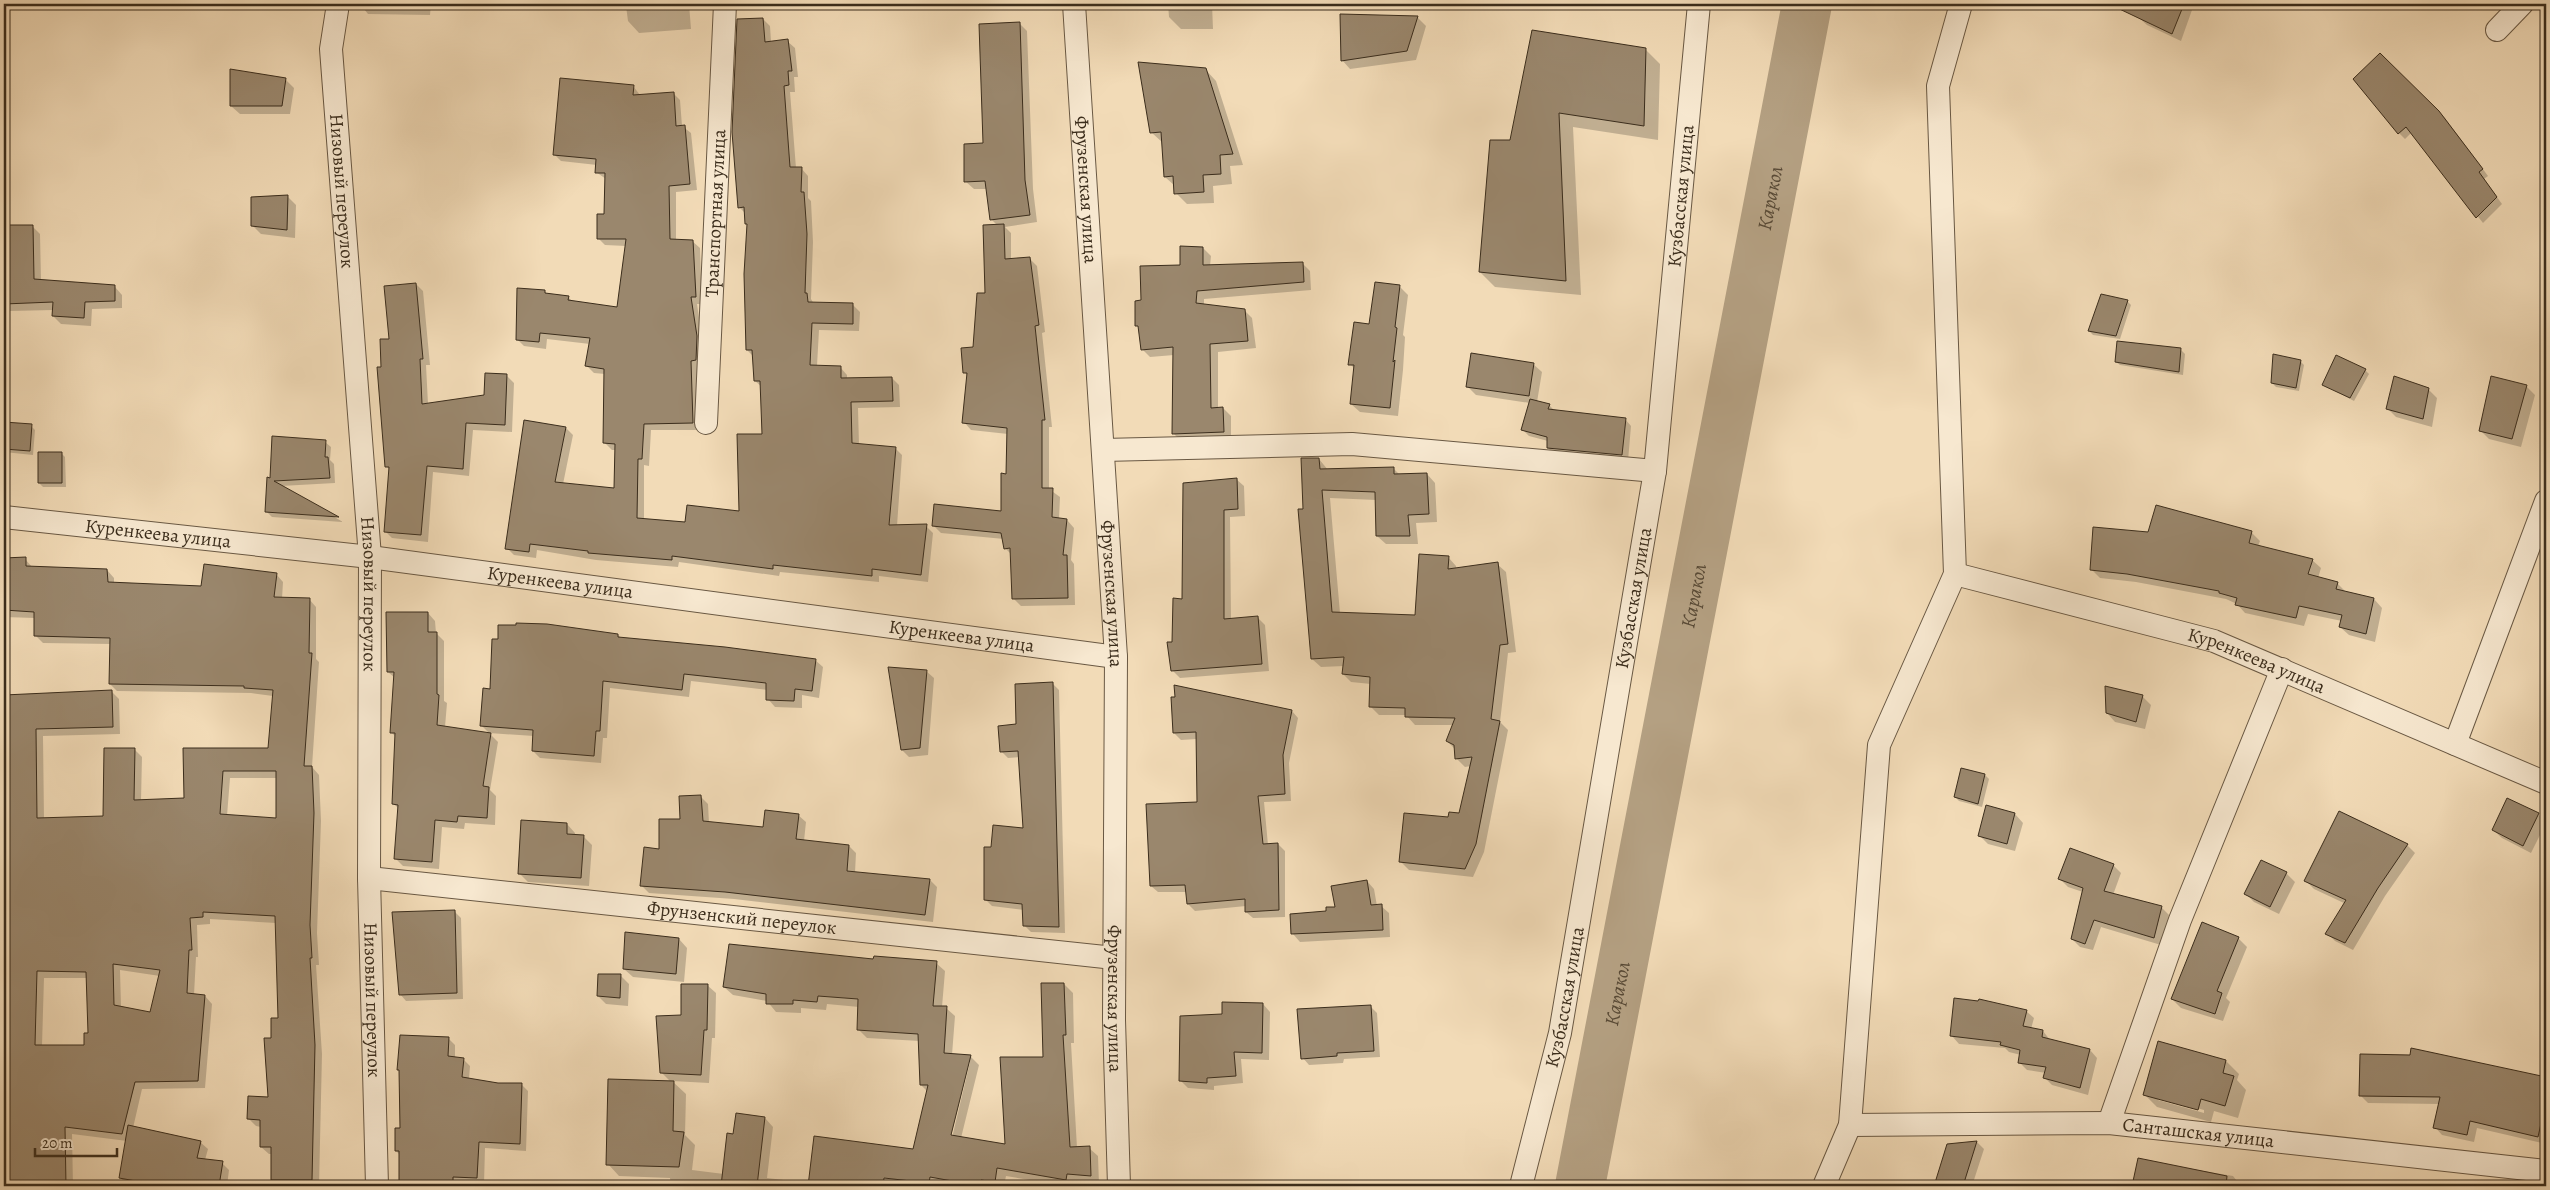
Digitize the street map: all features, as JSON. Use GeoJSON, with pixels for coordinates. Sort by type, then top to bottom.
{"type":"FeatureCollection","features":[{"type":"Feature","properties":{"kind":"street","name":"Низовый переулок"},"geometry":{"type":"LineString","coordinates":[[338,4],[332,50],[370,557],[369,878],[377,1186]]}},
{"type":"Feature","properties":{"kind":"street","name":"Транспортная улица"},"geometry":{"type":"LineString","coordinates":[[706,423],[725,4]]}},
{"type":"Feature","properties":{"kind":"street","name":"Фрузенская улица"},"geometry":{"type":"LineString","coordinates":[[1074,4],[1116,657],[1114,958],[1119,1186]]}},
{"type":"Feature","properties":{"kind":"street","name":"Кузбасская улица"},"geometry":{"type":"LineString","coordinates":[[1521,1186],[1560,1034],[1654,471],[1698,4]]}},
{"type":"Feature","properties":{"kind":"street"},"geometry":{"type":"LineString","coordinates":[[1824,1186],[1850,1125],[1879,745],[1955,574],[1938,86],[1961,4]]}},
{"type":"Feature","properties":{"kind":"street"},"geometry":{"type":"LineString","coordinates":[[2497,30],[2522,4]]}},
{"type":"Feature","properties":{"kind":"street"},"geometry":{"type":"LineString","coordinates":[[1103,450],[1352,444],[1654,471]]}},
{"type":"Feature","properties":{"kind":"street"},"geometry":{"type":"LineString","coordinates":[[2455,744],[2546,501]]}},
{"type":"Feature","properties":{"kind":"street","name":"Куренкеева улица"},"geometry":{"type":"LineString","coordinates":[[4,517],[370,557],[1116,657]]}},
{"type":"Feature","properties":{"kind":"street","name":"Куренкеева улица"},"geometry":{"type":"LineString","coordinates":[[1955,574],[2214,641],[2282,668],[2546,783]]}},
{"type":"Feature","properties":{"kind":"street"},"geometry":{"type":"LineString","coordinates":[[2109,1123],[2180,920],[2282,668]]}},
{"type":"Feature","properties":{"kind":"street","name":"Фрунзенский переулок"},"geometry":{"type":"LineString","coordinates":[[369,878],[1114,958]]}},
{"type":"Feature","properties":{"kind":"street","name":"Санташская улица"},"geometry":{"type":"LineString","coordinates":[[1850,1125],[2109,1123],[2546,1171]]}},
{"type":"Feature","properties":{"kind":"building"},"geometry":{"type":"Polygon","coordinates":[[[2109,4],[2184,4],[2172,34],[2109,4]]]}},
{"type":"Feature","properties":{"kind":"building"},"geometry":{"type":"Polygon","coordinates":[[[1340,14],[1418,16],[1407,51],[1341,61],[1340,14]]]}},
{"type":"Feature","properties":{"kind":"building"},"geometry":{"type":"Polygon","coordinates":[[[763,18],[765,42],[788,39],[792,71],[788,71],[789,85],[784,86],[790,167],[802,167],[801,192],[804,192],[807,234],[805,293],[807,293],[808,302],[853,303],[853,324],[812,323],[810,365],[841,366],[841,378],[892,377],[893,401],[851,402],[852,443],[896,447],[889,525],[927,524],[921,575],[872,569],[872,576],[773,565],[773,569],[672,556],[672,560],[588,553],[588,551],[530,544],[529,552],[505,549],[524,420],[566,427],[555,482],[614,488],[615,444],[603,443],[604,369],[585,366],[590,338],[540,333],[539,342],[516,340],[517,288],[545,290],[545,293],[569,296],[568,300],[617,307],[626,239],[597,239],[597,214],[604,214],[605,173],[595,173],[596,159],[553,155],[560,78],[634,85],[633,95],[674,92],[676,126],[685,125],[690,184],[669,186],[670,239],[693,240],[696,297],[691,297],[697,336],[696,360],[691,361],[693,423],[644,424],[642,459],[638,459],[637,518],[685,522],[687,505],[739,511],[737,434],[762,434],[760,381],[754,381],[752,350],[746,350],[744,274],[747,224],[745,224],[744,207],[738,208],[732,132],[737,19],[763,18]]]}},
{"type":"Feature","properties":{"kind":"building"},"geometry":{"type":"Polygon","coordinates":[[[1020,22],[1025,180],[1030,215],[990,220],[985,181],[964,182],[964,144],[983,143],[979,24],[1020,22]]]}},
{"type":"Feature","properties":{"kind":"building"},"geometry":{"type":"Polygon","coordinates":[[[1532,30],[1646,48],[1644,126],[1559,113],[1566,281],[1479,272],[1490,140],[1510,140],[1532,30]]]}},
{"type":"Feature","properties":{"kind":"building"},"geometry":{"type":"Polygon","coordinates":[[[2380,53],[2439,111],[2483,169],[2479,172],[2497,197],[2476,218],[2406,127],[2398,134],[2353,79],[2380,53]]]}},
{"type":"Feature","properties":{"kind":"building"},"geometry":{"type":"Polygon","coordinates":[[[1138,62],[1206,68],[1233,154],[1220,155],[1221,174],[1203,175],[1204,192],[1174,194],[1173,176],[1164,177],[1161,132],[1150,133],[1138,62]]]}},
{"type":"Feature","properties":{"kind":"building"},"geometry":{"type":"Polygon","coordinates":[[[230,69],[286,78],[282,106],[230,106],[230,69]]]}},
{"type":"Feature","properties":{"kind":"building"},"geometry":{"type":"Polygon","coordinates":[[[288,195],[287,230],[251,226],[251,197],[288,195]]]}},
{"type":"Feature","properties":{"kind":"building"},"geometry":{"type":"Polygon","coordinates":[[[1004,224],[1005,259],[1030,257],[1039,325],[1035,326],[1045,420],[1042,420],[1042,488],[1053,488],[1052,517],[1067,519],[1063,555],[1067,555],[1068,598],[1012,599],[1010,548],[1004,549],[1001,533],[932,526],[934,504],[1001,511],[1001,473],[1006,474],[1007,428],[962,423],[967,373],[963,373],[961,348],[973,347],[977,293],[985,293],[983,225],[1004,224]]]}},
{"type":"Feature","properties":{"kind":"building"},"geometry":{"type":"Polygon","coordinates":[[[4,225],[33,225],[34,279],[115,285],[115,301],[85,302],[84,318],[52,316],[53,302],[4,304],[4,225]]]}},
{"type":"Feature","properties":{"kind":"building"},"geometry":{"type":"Polygon","coordinates":[[[1180,246],[1203,247],[1203,265],[1303,262],[1304,282],[1197,291],[1196,303],[1245,309],[1248,341],[1210,344],[1211,408],[1223,407],[1224,432],[1172,434],[1173,347],[1141,350],[1138,326],[1135,326],[1135,301],[1141,300],[1140,266],[1180,265],[1180,246]]]}},
{"type":"Feature","properties":{"kind":"building"},"geometry":{"type":"Polygon","coordinates":[[[1375,282],[1400,285],[1395,327],[1397,328],[1390,408],[1350,404],[1354,365],[1348,365],[1354,322],[1369,324],[1375,282]]]}},
{"type":"Feature","properties":{"kind":"building"},"geometry":{"type":"Polygon","coordinates":[[[416,283],[423,359],[420,359],[422,404],[484,395],[485,373],[507,374],[505,425],[466,423],[463,469],[427,466],[421,535],[384,532],[389,467],[385,467],[377,367],[381,367],[380,339],[389,339],[384,286],[416,283]]]}},
{"type":"Feature","properties":{"kind":"building"},"geometry":{"type":"Polygon","coordinates":[[[2101,294],[2128,300],[2116,336],[2088,331],[2101,294]]]}},
{"type":"Feature","properties":{"kind":"building"},"geometry":{"type":"Polygon","coordinates":[[[2117,341],[2181,348],[2179,372],[2115,362],[2117,341]]]}},
{"type":"Feature","properties":{"kind":"building"},"geometry":{"type":"Polygon","coordinates":[[[1471,353],[1534,363],[1529,396],[1466,387],[1471,353]]]}},
{"type":"Feature","properties":{"kind":"building"},"geometry":{"type":"Polygon","coordinates":[[[2273,354],[2301,360],[2296,388],[2271,383],[2273,354]]]}},
{"type":"Feature","properties":{"kind":"building"},"geometry":{"type":"Polygon","coordinates":[[[2336,355],[2366,369],[2350,398],[2322,385],[2336,355]]]}},
{"type":"Feature","properties":{"kind":"building"},"geometry":{"type":"Polygon","coordinates":[[[2394,376],[2429,388],[2423,419],[2386,409],[2394,376]]]}},
{"type":"Feature","properties":{"kind":"building"},"geometry":{"type":"Polygon","coordinates":[[[2491,376],[2527,385],[2512,439],[2479,431],[2491,376]]]}},
{"type":"Feature","properties":{"kind":"building"},"geometry":{"type":"Polygon","coordinates":[[[1530,399],[1550,404],[1548,409],[1626,418],[1622,455],[1547,448],[1547,437],[1521,430],[1530,399]]]}},
{"type":"Feature","properties":{"kind":"building"},"geometry":{"type":"Polygon","coordinates":[[[4,422],[32,424],[30,451],[4,449],[4,422]]]}},
{"type":"Feature","properties":{"kind":"building"},"geometry":{"type":"Polygon","coordinates":[[[272,436],[326,440],[325,457],[328,457],[330,478],[274,481],[339,517],[265,512],[267,477],[270,478],[272,436]]]}},
{"type":"Feature","properties":{"kind":"building"},"geometry":{"type":"Polygon","coordinates":[[[38,452],[62,452],[62,483],[38,483],[38,452]]]}},
{"type":"Feature","properties":{"kind":"building"},"geometry":{"type":"Polygon","coordinates":[[[1301,458],[1319,458],[1320,469],[1394,467],[1394,474],[1427,473],[1429,514],[1408,515],[1410,536],[1376,536],[1375,492],[1322,490],[1332,612],[1415,615],[1419,554],[1449,556],[1448,569],[1498,562],[1508,644],[1500,645],[1491,719],[1500,721],[1476,844],[1465,869],[1399,862],[1404,813],[1448,817],[1449,812],[1459,813],[1472,757],[1455,759],[1454,745],[1446,741],[1455,718],[1405,717],[1405,708],[1369,707],[1370,677],[1342,674],[1344,657],[1311,659],[1298,509],[1303,509],[1301,458]]]}},
{"type":"Feature","properties":{"kind":"building"},"geometry":{"type":"Polygon","coordinates":[[[1237,478],[1238,509],[1224,510],[1224,619],[1258,616],[1262,664],[1171,671],[1167,642],[1172,642],[1173,598],[1182,599],[1183,483],[1237,478]]]}},
{"type":"Feature","properties":{"kind":"building"},"geometry":{"type":"Polygon","coordinates":[[[2156,505],[2252,531],[2249,543],[2313,559],[2308,574],[2338,582],[2336,589],[2374,598],[2366,634],[2339,627],[2342,615],[2299,606],[2296,618],[2235,605],[2237,598],[2219,593],[2219,591],[2127,574],[2090,570],[2093,527],[2148,532],[2156,505]]]}},
{"type":"Feature","properties":{"kind":"building"},"geometry":{"type":"Polygon","coordinates":[[[26,557],[26,566],[107,569],[108,582],[201,586],[204,564],[277,573],[274,597],[310,598],[309,653],[312,653],[304,766],[312,766],[314,813],[310,925],[315,1045],[312,1180],[271,1180],[271,1147],[260,1147],[260,1120],[247,1119],[248,1096],[268,1097],[264,1038],[271,1038],[271,1018],[278,1018],[275,916],[203,912],[203,917],[190,918],[192,950],[189,950],[187,993],[205,995],[198,1081],[135,1082],[122,1134],[65,1127],[66,1186],[4,1186],[4,695],[112,690],[113,727],[36,729],[37,818],[103,816],[104,748],[135,748],[134,800],[184,798],[183,748],[268,748],[273,690],[244,688],[244,686],[109,684],[110,638],[34,636],[34,612],[4,610],[4,558],[26,557]],[[223,771],[220,814],[276,818],[276,771],[223,771]],[[113,964],[114,1005],[150,1012],[160,970],[113,964]],[[37,971],[35,1045],[84,1045],[84,1033],[88,1033],[86,972],[37,971]]]}},
{"type":"Feature","properties":{"kind":"building"},"geometry":{"type":"Polygon","coordinates":[[[386,612],[428,612],[428,632],[437,632],[437,694],[439,695],[437,725],[491,733],[483,786],[489,787],[487,818],[458,816],[457,822],[435,820],[432,862],[394,859],[398,805],[392,804],[395,733],[390,733],[394,672],[387,672],[386,612]]]}},
{"type":"Feature","properties":{"kind":"building"},"geometry":{"type":"Polygon","coordinates":[[[516,623],[547,624],[618,634],[618,637],[725,647],[816,659],[812,691],[795,689],[794,701],[766,700],[766,683],[684,674],[682,690],[603,681],[600,731],[596,731],[594,756],[532,751],[533,730],[480,726],[483,688],[490,689],[492,639],[498,639],[498,625],[516,625],[516,623]]]}},
{"type":"Feature","properties":{"kind":"building"},"geometry":{"type":"Polygon","coordinates":[[[888,667],[927,670],[920,748],[901,750],[888,667]]]}},
{"type":"Feature","properties":{"kind":"building"},"geometry":{"type":"Polygon","coordinates":[[[1053,682],[1059,927],[1023,926],[1022,904],[984,900],[984,847],[991,847],[993,825],[1023,828],[1018,751],[1000,752],[998,726],[1016,724],[1015,684],[1053,682]]]}},
{"type":"Feature","properties":{"kind":"building"},"geometry":{"type":"Polygon","coordinates":[[[1174,685],[1292,710],[1283,755],[1285,794],[1258,796],[1263,844],[1278,843],[1279,910],[1245,912],[1245,899],[1187,904],[1185,885],[1150,886],[1146,804],[1197,802],[1196,732],[1173,733],[1171,697],[1175,697],[1174,685]]]}},
{"type":"Feature","properties":{"kind":"building"},"geometry":{"type":"Polygon","coordinates":[[[2105,686],[2143,695],[2136,722],[2106,713],[2105,686]]]}},
{"type":"Feature","properties":{"kind":"building"},"geometry":{"type":"Polygon","coordinates":[[[1961,768],[1985,774],[1978,804],[1954,797],[1961,768]]]}},
{"type":"Feature","properties":{"kind":"building"},"geometry":{"type":"Polygon","coordinates":[[[701,795],[703,821],[763,827],[765,810],[799,814],[796,839],[849,845],[847,871],[930,879],[925,915],[725,892],[640,886],[644,847],[659,849],[659,819],[680,819],[679,796],[701,795]]]}},
{"type":"Feature","properties":{"kind":"building"},"geometry":{"type":"Polygon","coordinates":[[[2507,798],[2539,813],[2523,846],[2492,830],[2507,798]]]}},
{"type":"Feature","properties":{"kind":"building"},"geometry":{"type":"Polygon","coordinates":[[[1986,805],[2015,813],[2007,844],[1978,836],[1986,805]]]}},
{"type":"Feature","properties":{"kind":"building"},"geometry":{"type":"Polygon","coordinates":[[[2339,811],[2408,844],[2378,888],[2345,943],[2325,934],[2346,900],[2304,881],[2339,811]]]}},
{"type":"Feature","properties":{"kind":"building"},"geometry":{"type":"Polygon","coordinates":[[[521,820],[567,823],[567,834],[584,835],[581,878],[518,874],[521,820]]]}},
{"type":"Feature","properties":{"kind":"building"},"geometry":{"type":"Polygon","coordinates":[[[2070,848],[2114,864],[2104,891],[2162,906],[2154,938],[2094,920],[2085,944],[2071,939],[2083,888],[2058,879],[2070,848]]]}},
{"type":"Feature","properties":{"kind":"building"},"geometry":{"type":"Polygon","coordinates":[[[2261,860],[2287,872],[2270,907],[2244,894],[2261,860]]]}},
{"type":"Feature","properties":{"kind":"building"},"geometry":{"type":"Polygon","coordinates":[[[1367,880],[1371,905],[1382,904],[1383,930],[1291,934],[1290,914],[1326,911],[1326,907],[1335,907],[1331,886],[1367,880]]]}},
{"type":"Feature","properties":{"kind":"building"},"geometry":{"type":"Polygon","coordinates":[[[455,910],[457,993],[399,995],[392,912],[455,910]]]}},
{"type":"Feature","properties":{"kind":"building"},"geometry":{"type":"Polygon","coordinates":[[[2202,922],[2239,937],[2217,991],[2222,993],[2215,1014],[2171,999],[2202,922]]]}},
{"type":"Feature","properties":{"kind":"building"},"geometry":{"type":"Polygon","coordinates":[[[625,932],[679,938],[676,974],[623,969],[625,932]]]}},
{"type":"Feature","properties":{"kind":"building"},"geometry":{"type":"Polygon","coordinates":[[[729,944],[873,959],[874,956],[937,961],[933,1006],[947,1006],[944,1053],[971,1055],[951,1135],[1005,1144],[1000,1057],[1043,1057],[1041,983],[1064,983],[1066,1035],[1063,1035],[1070,1147],[1090,1146],[1091,1176],[1067,1174],[1066,1180],[997,1168],[995,1182],[981,1180],[980,1186],[930,1177],[929,1183],[884,1178],[883,1186],[808,1186],[814,1136],[913,1149],[928,1085],[920,1085],[918,1034],[857,1030],[858,999],[818,996],[817,1002],[793,1000],[793,1004],[766,1004],[766,994],[723,987],[729,944]]]}},
{"type":"Feature","properties":{"kind":"building"},"geometry":{"type":"Polygon","coordinates":[[[598,974],[621,974],[620,998],[597,996],[598,974]]]}},
{"type":"Feature","properties":{"kind":"building"},"geometry":{"type":"Polygon","coordinates":[[[681,984],[708,984],[707,1030],[704,1030],[701,1075],[660,1073],[656,1016],[681,1015],[681,984]]]}},
{"type":"Feature","properties":{"kind":"building"},"geometry":{"type":"Polygon","coordinates":[[[1954,998],[1978,1001],[1979,999],[2027,1010],[2023,1026],[2043,1030],[2042,1037],[2090,1049],[2080,1088],[2043,1078],[2046,1067],[2018,1063],[2020,1050],[2000,1045],[2001,1042],[1950,1036],[1954,998]]]}},
{"type":"Feature","properties":{"kind":"building"},"geometry":{"type":"Polygon","coordinates":[[[1222,1002],[1263,1003],[1262,1053],[1234,1052],[1236,1076],[1207,1078],[1207,1083],[1179,1081],[1180,1016],[1222,1014],[1222,1002]]]}},
{"type":"Feature","properties":{"kind":"building"},"geometry":{"type":"Polygon","coordinates":[[[1371,1005],[1374,1051],[1337,1053],[1337,1056],[1301,1059],[1297,1009],[1371,1005]]]}},
{"type":"Feature","properties":{"kind":"building"},"geometry":{"type":"Polygon","coordinates":[[[400,1035],[449,1037],[448,1056],[464,1058],[462,1077],[498,1083],[522,1083],[520,1144],[479,1142],[477,1178],[453,1177],[453,1186],[399,1186],[399,1151],[395,1151],[395,1128],[400,1128],[399,1070],[397,1070],[400,1035]]]}},
{"type":"Feature","properties":{"kind":"building"},"geometry":{"type":"Polygon","coordinates":[[[2158,1041],[2226,1060],[2223,1073],[2234,1076],[2225,1106],[2201,1099],[2198,1110],[2143,1095],[2158,1041]]]}},
{"type":"Feature","properties":{"kind":"building"},"geometry":{"type":"Polygon","coordinates":[[[2411,1048],[2546,1077],[2546,1101],[2538,1137],[2470,1121],[2467,1135],[2433,1128],[2440,1097],[2359,1096],[2360,1054],[2410,1055],[2411,1048]]]}},
{"type":"Feature","properties":{"kind":"building"},"geometry":{"type":"Polygon","coordinates":[[[608,1079],[674,1081],[673,1131],[684,1132],[679,1167],[606,1165],[608,1079]]]}},
{"type":"Feature","properties":{"kind":"building"},"geometry":{"type":"Polygon","coordinates":[[[736,1113],[765,1117],[757,1186],[721,1186],[727,1133],[733,1134],[736,1113]]]}},
{"type":"Feature","properties":{"kind":"building"},"geometry":{"type":"Polygon","coordinates":[[[128,1125],[201,1141],[197,1158],[223,1161],[219,1186],[164,1186],[119,1178],[128,1125]]]}},
{"type":"Feature","properties":{"kind":"building"},"geometry":{"type":"Polygon","coordinates":[[[1977,1141],[1963,1186],[1934,1186],[1947,1144],[1977,1141]]]}},
{"type":"Feature","properties":{"kind":"building"},"geometry":{"type":"Polygon","coordinates":[[[2138,1158],[2227,1176],[2226,1186],[2132,1186],[2138,1158]]]}},
{"type":"Feature","properties":{"kind":"waterway","name":"Каракол"},"geometry":{"type":"LineString","coordinates":[[1580,1186],[1807,4]]}}]}
